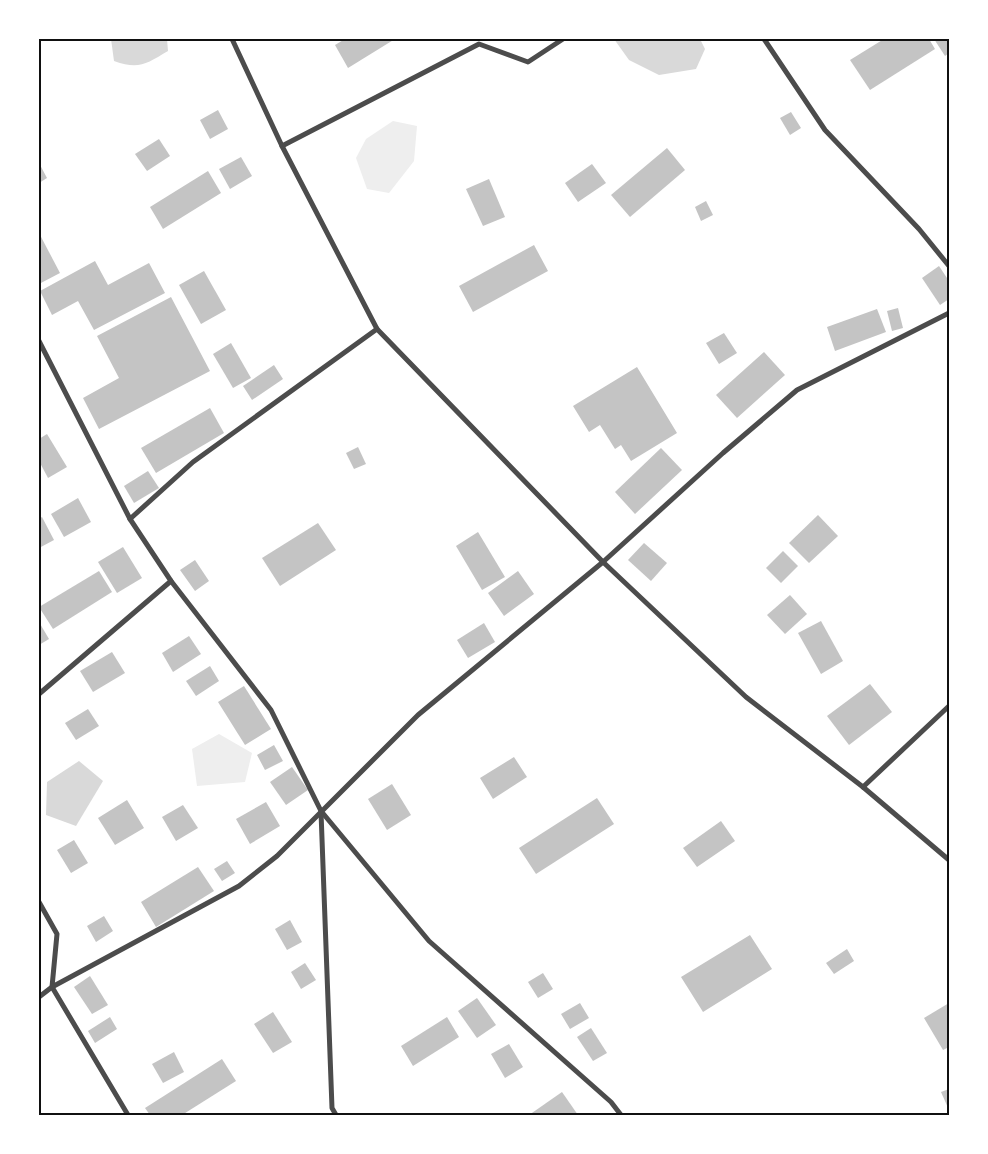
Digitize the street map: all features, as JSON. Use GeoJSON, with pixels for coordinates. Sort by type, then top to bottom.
{"type":"FeatureCollection","features":[{"type":"Feature","properties":{"kind":"street"},"geometry":{"type":"LineString","coordinates":[[232,39],[282,146],[377,329],[603,562],[746,697],[864,787],[949,860]]}},
{"type":"Feature","properties":{"kind":"street"},"geometry":{"type":"LineString","coordinates":[[282,146],[479,44],[528,62],[563,39]]}},
{"type":"Feature","properties":{"kind":"street"},"geometry":{"type":"LineString","coordinates":[[764,39],[825,130],[919,229],[949,266]]}},
{"type":"Feature","properties":{"kind":"street"},"geometry":{"type":"LineString","coordinates":[[39,997],[52,987],[239,886],[277,856],[418,715],[603,562],[722,453],[797,390],[949,313]]}},
{"type":"Feature","properties":{"kind":"street"},"geometry":{"type":"LineString","coordinates":[[130,519],[194,462],[377,329]]}},
{"type":"Feature","properties":{"kind":"street"},"geometry":{"type":"LineString","coordinates":[[39,341],[130,519],[171,581],[271,710],[321,811],[429,941],[611,1102],[621,1115]]}},
{"type":"Feature","properties":{"kind":"street"},"geometry":{"type":"LineString","coordinates":[[39,694],[171,581]]}},
{"type":"Feature","properties":{"kind":"street"},"geometry":{"type":"LineString","coordinates":[[864,787],[949,706]]}},
{"type":"Feature","properties":{"kind":"street"},"geometry":{"type":"LineString","coordinates":[[321,811],[332,1108],[336,1115]]}},
{"type":"Feature","properties":{"kind":"street"},"geometry":{"type":"LineString","coordinates":[[39,902],[57,934],[52,987],[128,1115]]}},
{"type":"Feature","properties":{"kind":"shaded area"},"geometry":{"type":"Polygon","coordinates":[[[111,39],[167,39],[168,51],[148,62],[130,65],[114,61],[111,39]]]}},
{"type":"Feature","properties":{"kind":"shaded area"},"geometry":{"type":"Polygon","coordinates":[[[614,39],[700,39],[705,49],[696,69],[659,75],[629,60],[614,39]]]}},
{"type":"Feature","properties":{"kind":"shaded area"},"geometry":{"type":"Polygon","coordinates":[[[393,121],[417,126],[414,161],[389,193],[367,189],[356,158],[366,139],[393,121]]]}},
{"type":"Feature","properties":{"kind":"shaded area"},"geometry":{"type":"Polygon","coordinates":[[[219,734],[252,753],[245,782],[197,786],[192,749],[219,734]]]}},
{"type":"Feature","properties":{"kind":"shaded area"},"geometry":{"type":"Polygon","coordinates":[[[79,761],[103,781],[76,826],[46,815],[47,782],[79,761]]]}},
{"type":"Feature","properties":{"kind":"building"},"geometry":{"type":"Polygon","coordinates":[[[345,39],[395,39],[348,68],[335,45],[345,39]]]}},
{"type":"Feature","properties":{"kind":"building"},"geometry":{"type":"Polygon","coordinates":[[[884,39],[929,39],[935,49],[870,90],[850,60],[884,39]]]}},
{"type":"Feature","properties":{"kind":"building"},"geometry":{"type":"Polygon","coordinates":[[[934,39],[949,39],[949,53],[945,56],[934,39]]]}},
{"type":"Feature","properties":{"kind":"building"},"geometry":{"type":"Polygon","coordinates":[[[218,110],[228,129],[210,139],[200,120],[218,110]]]}},
{"type":"Feature","properties":{"kind":"building"},"geometry":{"type":"Polygon","coordinates":[[[791,112],[801,128],[790,135],[780,118],[791,112]]]}},
{"type":"Feature","properties":{"kind":"building"},"geometry":{"type":"Polygon","coordinates":[[[159,139],[170,156],[147,171],[135,154],[159,139]]]}},
{"type":"Feature","properties":{"kind":"building"},"geometry":{"type":"Polygon","coordinates":[[[667,148],[685,170],[630,217],[611,195],[667,148]]]}},
{"type":"Feature","properties":{"kind":"building"},"geometry":{"type":"Polygon","coordinates":[[[241,157],[252,176],[230,189],[219,169],[241,157]]]}},
{"type":"Feature","properties":{"kind":"building"},"geometry":{"type":"Polygon","coordinates":[[[39,163],[47,178],[39,183],[39,163]]]}},
{"type":"Feature","properties":{"kind":"building"},"geometry":{"type":"Polygon","coordinates":[[[592,164],[606,183],[578,202],[565,183],[592,164]]]}},
{"type":"Feature","properties":{"kind":"building"},"geometry":{"type":"Polygon","coordinates":[[[208,171],[221,193],[163,229],[150,207],[208,171]]]}},
{"type":"Feature","properties":{"kind":"building"},"geometry":{"type":"Polygon","coordinates":[[[489,179],[505,217],[483,226],[466,189],[489,179]]]}},
{"type":"Feature","properties":{"kind":"building"},"geometry":{"type":"Polygon","coordinates":[[[706,201],[713,215],[701,221],[695,207],[706,201]]]}},
{"type":"Feature","properties":{"kind":"building"},"geometry":{"type":"Polygon","coordinates":[[[39,233],[60,273],[39,284],[39,233]]]}},
{"type":"Feature","properties":{"kind":"building"},"geometry":{"type":"Polygon","coordinates":[[[534,245],[548,271],[473,312],[459,286],[534,245]]]}},
{"type":"Feature","properties":{"kind":"building"},"geometry":{"type":"Polygon","coordinates":[[[95,261],[108,285],[149,263],[165,293],[94,330],[78,301],[52,315],[40,291],[95,261]]]}},
{"type":"Feature","properties":{"kind":"building"},"geometry":{"type":"Polygon","coordinates":[[[939,266],[949,281],[949,299],[940,305],[922,278],[939,266]]]}},
{"type":"Feature","properties":{"kind":"building"},"geometry":{"type":"Polygon","coordinates":[[[204,271],[226,310],[201,324],[179,285],[204,271]]]}},
{"type":"Feature","properties":{"kind":"building"},"geometry":{"type":"Polygon","coordinates":[[[171,297],[210,371],[99,429],[83,398],[119,378],[97,336],[171,297]]]}},
{"type":"Feature","properties":{"kind":"building"},"geometry":{"type":"Polygon","coordinates":[[[898,308],[903,328],[892,331],[887,311],[898,308]]]}},
{"type":"Feature","properties":{"kind":"building"},"geometry":{"type":"Polygon","coordinates":[[[877,309],[886,332],[835,351],[827,327],[877,309]]]}},
{"type":"Feature","properties":{"kind":"building"},"geometry":{"type":"Polygon","coordinates":[[[724,333],[737,353],[719,364],[706,343],[724,333]]]}},
{"type":"Feature","properties":{"kind":"building"},"geometry":{"type":"Polygon","coordinates":[[[231,343],[251,378],[233,388],[213,354],[231,343]]]}},
{"type":"Feature","properties":{"kind":"building"},"geometry":{"type":"Polygon","coordinates":[[[764,352],[785,375],[737,418],[716,395],[764,352]]]}},
{"type":"Feature","properties":{"kind":"building"},"geometry":{"type":"Polygon","coordinates":[[[274,365],[283,379],[252,400],[243,386],[274,365]]]}},
{"type":"Feature","properties":{"kind":"building"},"geometry":{"type":"Polygon","coordinates":[[[637,367],[677,433],[631,461],[621,445],[615,449],[600,425],[589,432],[573,406],[637,367]]]}},
{"type":"Feature","properties":{"kind":"building"},"geometry":{"type":"Polygon","coordinates":[[[210,408],[224,433],[156,473],[141,448],[210,408]]]}},
{"type":"Feature","properties":{"kind":"building"},"geometry":{"type":"Polygon","coordinates":[[[47,434],[67,467],[48,478],[39,461],[39,439],[47,434]]]}},
{"type":"Feature","properties":{"kind":"building"},"geometry":{"type":"Polygon","coordinates":[[[358,447],[366,464],[354,469],[346,453],[358,447]]]}},
{"type":"Feature","properties":{"kind":"building"},"geometry":{"type":"Polygon","coordinates":[[[661,448],[682,470],[635,514],[615,492],[661,448]]]}},
{"type":"Feature","properties":{"kind":"building"},"geometry":{"type":"Polygon","coordinates":[[[148,471],[159,488],[134,503],[124,486],[148,471]]]}},
{"type":"Feature","properties":{"kind":"building"},"geometry":{"type":"Polygon","coordinates":[[[78,498],[91,522],[64,537],[51,514],[78,498]]]}},
{"type":"Feature","properties":{"kind":"building"},"geometry":{"type":"Polygon","coordinates":[[[818,515],[838,536],[809,563],[789,543],[818,515]]]}},
{"type":"Feature","properties":{"kind":"building"},"geometry":{"type":"Polygon","coordinates":[[[42,517],[54,540],[39,548],[39,519],[42,517]]]}},
{"type":"Feature","properties":{"kind":"building"},"geometry":{"type":"Polygon","coordinates":[[[318,523],[336,550],[280,586],[262,558],[318,523]]]}},
{"type":"Feature","properties":{"kind":"building"},"geometry":{"type":"Polygon","coordinates":[[[478,532],[505,577],[482,590],[456,546],[478,532]]]}},
{"type":"Feature","properties":{"kind":"building"},"geometry":{"type":"Polygon","coordinates":[[[644,543],[667,563],[651,581],[628,560],[644,543]]]}},
{"type":"Feature","properties":{"kind":"building"},"geometry":{"type":"Polygon","coordinates":[[[123,547],[142,578],[117,593],[98,562],[123,547]]]}},
{"type":"Feature","properties":{"kind":"building"},"geometry":{"type":"Polygon","coordinates":[[[783,551],[798,566],[781,583],[766,568],[783,551]]]}},
{"type":"Feature","properties":{"kind":"building"},"geometry":{"type":"Polygon","coordinates":[[[195,560],[209,581],[195,591],[180,570],[195,560]]]}},
{"type":"Feature","properties":{"kind":"building"},"geometry":{"type":"Polygon","coordinates":[[[99,571],[112,592],[53,629],[39,607],[99,571]]]}},
{"type":"Feature","properties":{"kind":"building"},"geometry":{"type":"Polygon","coordinates":[[[518,571],[534,594],[504,616],[488,593],[518,571]]]}},
{"type":"Feature","properties":{"kind":"building"},"geometry":{"type":"Polygon","coordinates":[[[790,595],[807,614],[785,634],[767,615],[790,595]]]}},
{"type":"Feature","properties":{"kind":"building"},"geometry":{"type":"Polygon","coordinates":[[[821,621],[843,661],[821,674],[798,633],[821,621]]]}},
{"type":"Feature","properties":{"kind":"building"},"geometry":{"type":"Polygon","coordinates":[[[39,622],[49,639],[39,645],[39,622]]]}},
{"type":"Feature","properties":{"kind":"building"},"geometry":{"type":"Polygon","coordinates":[[[484,623],[495,642],[468,658],[457,640],[484,623]]]}},
{"type":"Feature","properties":{"kind":"building"},"geometry":{"type":"Polygon","coordinates":[[[189,636],[201,654],[173,672],[162,653],[189,636]]]}},
{"type":"Feature","properties":{"kind":"building"},"geometry":{"type":"Polygon","coordinates":[[[112,652],[125,673],[93,692],[80,671],[112,652]]]}},
{"type":"Feature","properties":{"kind":"building"},"geometry":{"type":"Polygon","coordinates":[[[210,666],[219,681],[196,696],[186,681],[210,666]]]}},
{"type":"Feature","properties":{"kind":"building"},"geometry":{"type":"Polygon","coordinates":[[[870,684],[892,712],[849,745],[827,716],[870,684]]]}},
{"type":"Feature","properties":{"kind":"building"},"geometry":{"type":"Polygon","coordinates":[[[244,686],[271,729],[245,745],[218,702],[244,686]]]}},
{"type":"Feature","properties":{"kind":"building"},"geometry":{"type":"Polygon","coordinates":[[[88,709],[99,726],[76,740],[65,723],[88,709]]]}},
{"type":"Feature","properties":{"kind":"building"},"geometry":{"type":"Polygon","coordinates":[[[274,745],[283,761],[265,770],[257,755],[274,745]]]}},
{"type":"Feature","properties":{"kind":"building"},"geometry":{"type":"Polygon","coordinates":[[[514,757],[527,777],[493,799],[480,778],[514,757]]]}},
{"type":"Feature","properties":{"kind":"building"},"geometry":{"type":"Polygon","coordinates":[[[292,767],[308,790],[286,805],[270,782],[292,767]]]}},
{"type":"Feature","properties":{"kind":"building"},"geometry":{"type":"Polygon","coordinates":[[[392,784],[411,815],[387,830],[368,799],[392,784]]]}},
{"type":"Feature","properties":{"kind":"building"},"geometry":{"type":"Polygon","coordinates":[[[597,798],[614,824],[536,874],[519,848],[597,798]]]}},
{"type":"Feature","properties":{"kind":"building"},"geometry":{"type":"Polygon","coordinates":[[[127,800],[144,828],[115,845],[98,818],[127,800]]]}},
{"type":"Feature","properties":{"kind":"building"},"geometry":{"type":"Polygon","coordinates":[[[266,802],[280,826],[250,844],[236,819],[266,802]]]}},
{"type":"Feature","properties":{"kind":"building"},"geometry":{"type":"Polygon","coordinates":[[[183,805],[198,828],[176,841],[162,817],[183,805]]]}},
{"type":"Feature","properties":{"kind":"building"},"geometry":{"type":"Polygon","coordinates":[[[721,821],[735,841],[697,867],[683,848],[721,821]]]}},
{"type":"Feature","properties":{"kind":"building"},"geometry":{"type":"Polygon","coordinates":[[[74,840],[88,863],[71,873],[57,850],[74,840]]]}},
{"type":"Feature","properties":{"kind":"building"},"geometry":{"type":"Polygon","coordinates":[[[227,861],[235,873],[222,881],[214,869],[227,861]]]}},
{"type":"Feature","properties":{"kind":"building"},"geometry":{"type":"Polygon","coordinates":[[[198,867],[214,891],[156,927],[141,902],[198,867]]]}},
{"type":"Feature","properties":{"kind":"building"},"geometry":{"type":"Polygon","coordinates":[[[104,916],[113,931],[96,942],[87,926],[104,916]]]}},
{"type":"Feature","properties":{"kind":"building"},"geometry":{"type":"Polygon","coordinates":[[[290,920],[302,942],[287,950],[275,929],[290,920]]]}},
{"type":"Feature","properties":{"kind":"building"},"geometry":{"type":"Polygon","coordinates":[[[750,935],[772,969],[703,1012],[681,977],[750,935]]]}},
{"type":"Feature","properties":{"kind":"building"},"geometry":{"type":"Polygon","coordinates":[[[847,949],[854,961],[834,974],[826,963],[847,949]]]}},
{"type":"Feature","properties":{"kind":"building"},"geometry":{"type":"Polygon","coordinates":[[[305,963],[316,980],[301,989],[291,972],[305,963]]]}},
{"type":"Feature","properties":{"kind":"building"},"geometry":{"type":"Polygon","coordinates":[[[543,973],[553,989],[538,998],[528,982],[543,973]]]}},
{"type":"Feature","properties":{"kind":"building"},"geometry":{"type":"Polygon","coordinates":[[[90,976],[108,1005],[92,1014],[74,987],[90,976]]]}},
{"type":"Feature","properties":{"kind":"building"},"geometry":{"type":"Polygon","coordinates":[[[477,998],[496,1025],[477,1038],[458,1011],[477,998]]]}},
{"type":"Feature","properties":{"kind":"building"},"geometry":{"type":"Polygon","coordinates":[[[580,1003],[589,1018],[570,1029],[561,1014],[580,1003]]]}},
{"type":"Feature","properties":{"kind":"building"},"geometry":{"type":"Polygon","coordinates":[[[949,1003],[949,1047],[943,1050],[924,1018],[949,1003]]]}},
{"type":"Feature","properties":{"kind":"building"},"geometry":{"type":"Polygon","coordinates":[[[273,1012],[292,1042],[273,1053],[254,1024],[273,1012]]]}},
{"type":"Feature","properties":{"kind":"building"},"geometry":{"type":"Polygon","coordinates":[[[110,1017],[117,1029],[95,1043],[88,1031],[110,1017]]]}},
{"type":"Feature","properties":{"kind":"building"},"geometry":{"type":"Polygon","coordinates":[[[447,1017],[459,1037],[413,1066],[401,1046],[447,1017]]]}},
{"type":"Feature","properties":{"kind":"building"},"geometry":{"type":"Polygon","coordinates":[[[591,1028],[607,1053],[593,1061],[577,1037],[591,1028]]]}},
{"type":"Feature","properties":{"kind":"building"},"geometry":{"type":"Polygon","coordinates":[[[509,1044],[523,1067],[505,1078],[491,1054],[509,1044]]]}},
{"type":"Feature","properties":{"kind":"building"},"geometry":{"type":"Polygon","coordinates":[[[174,1052],[184,1072],[163,1083],[152,1064],[174,1052]]]}},
{"type":"Feature","properties":{"kind":"building"},"geometry":{"type":"Polygon","coordinates":[[[222,1059],[236,1081],[182,1115],[150,1115],[145,1108],[222,1059]]]}},
{"type":"Feature","properties":{"kind":"building"},"geometry":{"type":"Polygon","coordinates":[[[949,1089],[949,1110],[941,1092],[949,1089]]]}},
{"type":"Feature","properties":{"kind":"building"},"geometry":{"type":"Polygon","coordinates":[[[562,1092],[578,1115],[529,1115],[562,1092]]]}}]}
